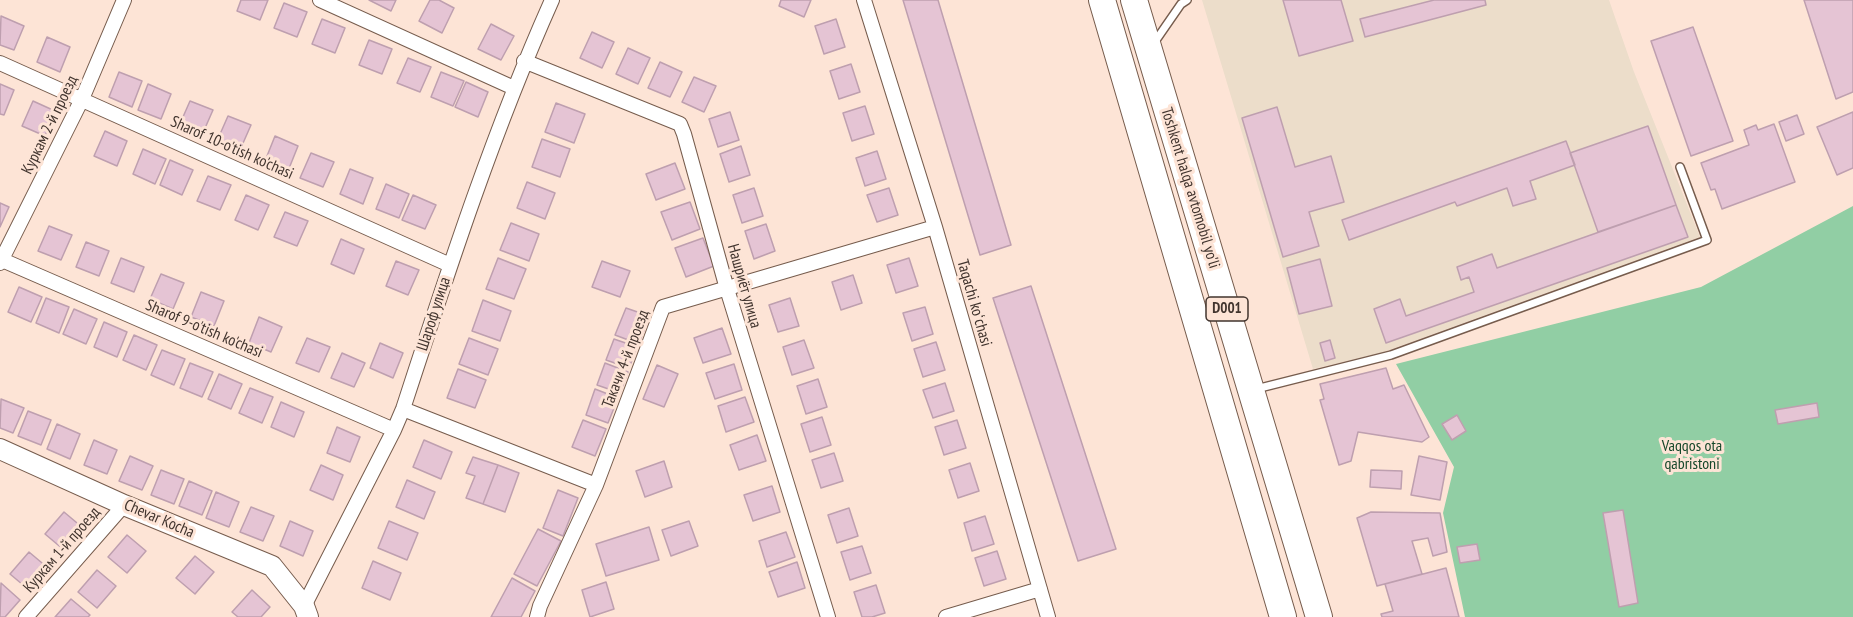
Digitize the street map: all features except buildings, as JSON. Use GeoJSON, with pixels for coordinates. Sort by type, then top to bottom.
{"type":"FeatureCollection","features":[{"type":"Feature","properties":{"kind":"highway","name":"Toshkent halqa avtomobil yo'li"},"geometry":{"type":"LineString","coordinates":[[1102,0],[1283,617]]}},
{"type":"Feature","properties":{"kind":"highway","name":"Toshkent halqa avtomobil yo'li"},"geometry":{"type":"LineString","coordinates":[[1134,0],[1319,617]]}},
{"type":"Feature","properties":{"kind":"highway"},"geometry":{"type":"LineString","coordinates":[[1148,157],[1179,148]]}},
{"type":"Feature","properties":{"kind":"street","name":"Куркам 2-й проезд"},"geometry":{"type":"LineString","coordinates":[[0,260],[82,99],[124,0]]}},
{"type":"Feature","properties":{"kind":"street"},"geometry":{"type":"LineString","coordinates":[[320,0],[514,88]]}},
{"type":"Feature","properties":{"kind":"street","name":"Шароф улица"},"geometry":{"type":"LineString","coordinates":[[302,613],[403,409],[450,265],[514,88],[552,0]]}},
{"type":"Feature","properties":{"kind":"street","name":"Taqachi koʻchasi"},"geometry":{"type":"LineString","coordinates":[[864,0],[935,227],[1048,617]]}},
{"type":"Feature","properties":{"kind":"street","name":"Нашриёт улица"},"geometry":{"type":"LineString","coordinates":[[525,62],[680,124],[727,289],[828,617]]}},
{"type":"Feature","properties":{"kind":"street","name":"Sharof 10-o'tish ko'chasi"},"geometry":{"type":"LineString","coordinates":[[0,63],[450,265]]}},
{"type":"Feature","properties":{"kind":"street","name":"Такачи 4-й проезд"},"geometry":{"type":"LineString","coordinates":[[537,617],[596,485],[663,307],[935,227]]}},
{"type":"Feature","properties":{"kind":"street","name":"Sharof 9-o'tish ko'chasi"},"geometry":{"type":"LineString","coordinates":[[0,260],[394,430]]}},
{"type":"Feature","properties":{"kind":"street"},"geometry":{"type":"LineString","coordinates":[[403,409],[596,485]]}},
{"type":"Feature","properties":{"kind":"street","name":"Chevar Kocha"},"geometry":{"type":"LineString","coordinates":[[0,449],[124,505],[272,566],[302,613]]}},
{"type":"Feature","properties":{"kind":"street","name":"Куркам 1-й проезд"},"geometry":{"type":"LineString","coordinates":[[26,617],[124,505]]}},
{"type":"Feature","properties":{"kind":"street"},"geometry":{"type":"LineString","coordinates":[[946,617],[1040,589]]}},
{"type":"Feature","properties":{"kind":"lane"},"geometry":{"type":"LineString","coordinates":[[1149,51],[1181,4],[1187,0]]}},
{"type":"Feature","properties":{"kind":"lane"},"geometry":{"type":"LineString","coordinates":[[1251,390],[1391,355],[1707,240],[1680,167]]}},
{"type":"Feature","properties":{"kind":"shaded area"},"geometry":{"type":"Polygon","coordinates":[[[1202,0],[1609,0],[1634,72],[1700,237],[1381,353],[1313,369],[1202,0]]]}},
{"type":"Feature","properties":{"kind":"green space","name":"Vaqqos ota qabristoni"},"geometry":{"type":"Polygon","coordinates":[[[1853,206],[1853,617],[1465,617],[1443,513],[1454,467],[1396,364],[1701,287],[1853,206]]]}}]}
